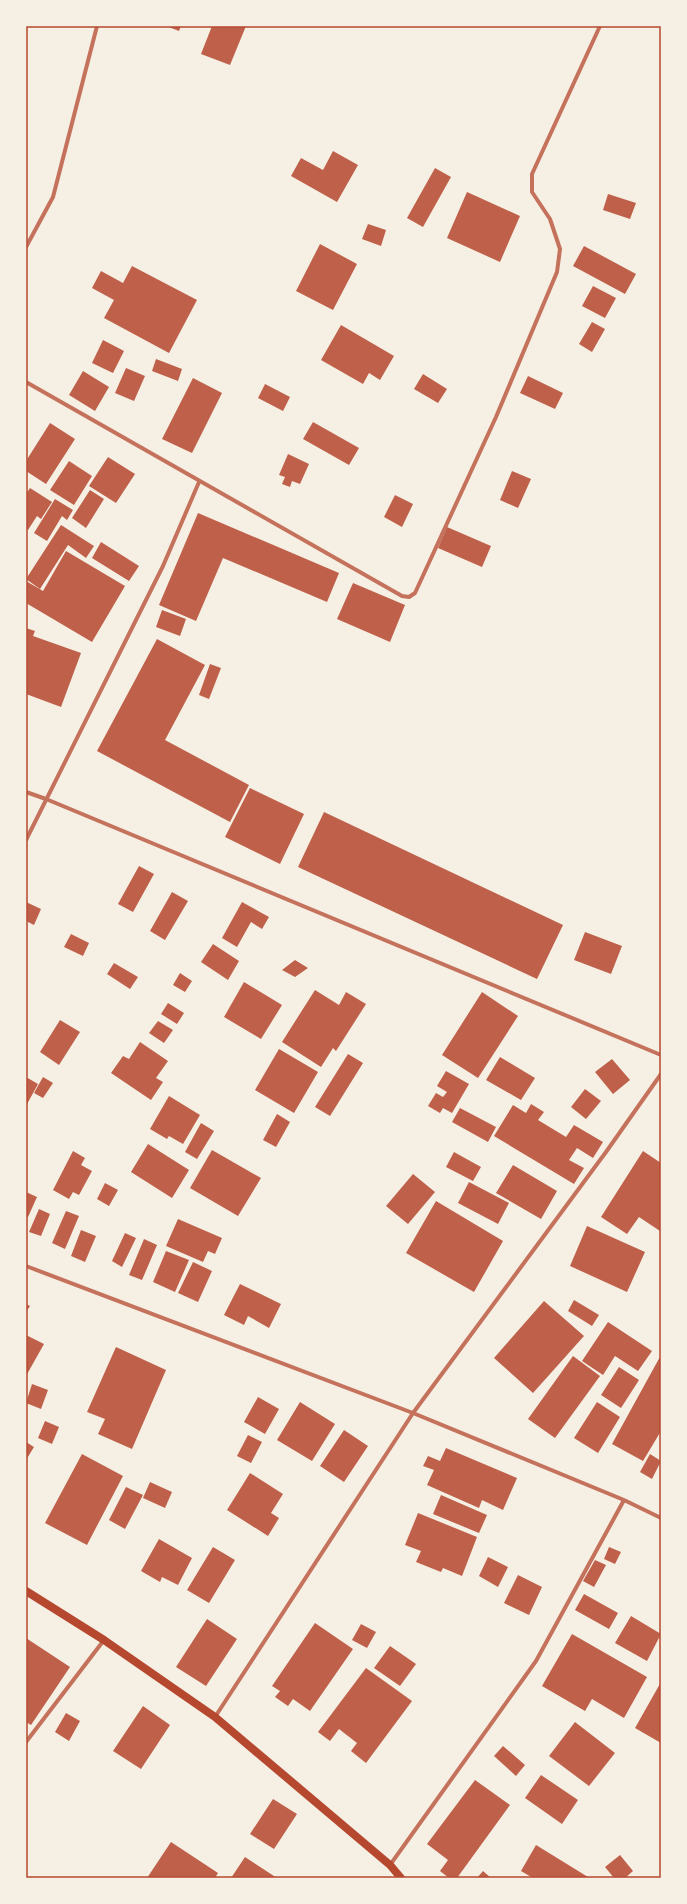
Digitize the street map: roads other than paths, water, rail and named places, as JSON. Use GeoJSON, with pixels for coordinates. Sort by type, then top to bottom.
{"type":"FeatureCollection","features":[{"type":"Feature","properties":{"kind":"main road"},"geometry":{"type":"LineString","coordinates":[[26,1591],[104,1640],[215,1717],[390,1865],[401,1878]]}},
{"type":"Feature","properties":{"kind":"street"},"geometry":{"type":"LineString","coordinates":[[26,246],[53,197],[96,26]]}},
{"type":"Feature","properties":{"kind":"street"},"geometry":{"type":"LineString","coordinates":[[26,382],[199,482],[402,596],[409,598],[415,593],[496,417],[557,272],[560,249],[550,219],[532,192],[532,174],[600,26]]}},
{"type":"Feature","properties":{"kind":"street"},"geometry":{"type":"LineString","coordinates":[[26,840],[163,566],[199,482]]}},
{"type":"Feature","properties":{"kind":"street"},"geometry":{"type":"LineString","coordinates":[[26,792],[661,1055]]}},
{"type":"Feature","properties":{"kind":"street"},"geometry":{"type":"LineString","coordinates":[[215,1717],[413,1413],[606,1152],[661,1074]]}},
{"type":"Feature","properties":{"kind":"street"},"geometry":{"type":"LineString","coordinates":[[26,1266],[413,1413],[624,1500],[661,1518]]}},
{"type":"Feature","properties":{"kind":"street"},"geometry":{"type":"LineString","coordinates":[[390,1865],[536,1661],[624,1500]]}},
{"type":"Feature","properties":{"kind":"street"},"geometry":{"type":"LineString","coordinates":[[26,1742],[104,1640]]}}]}
